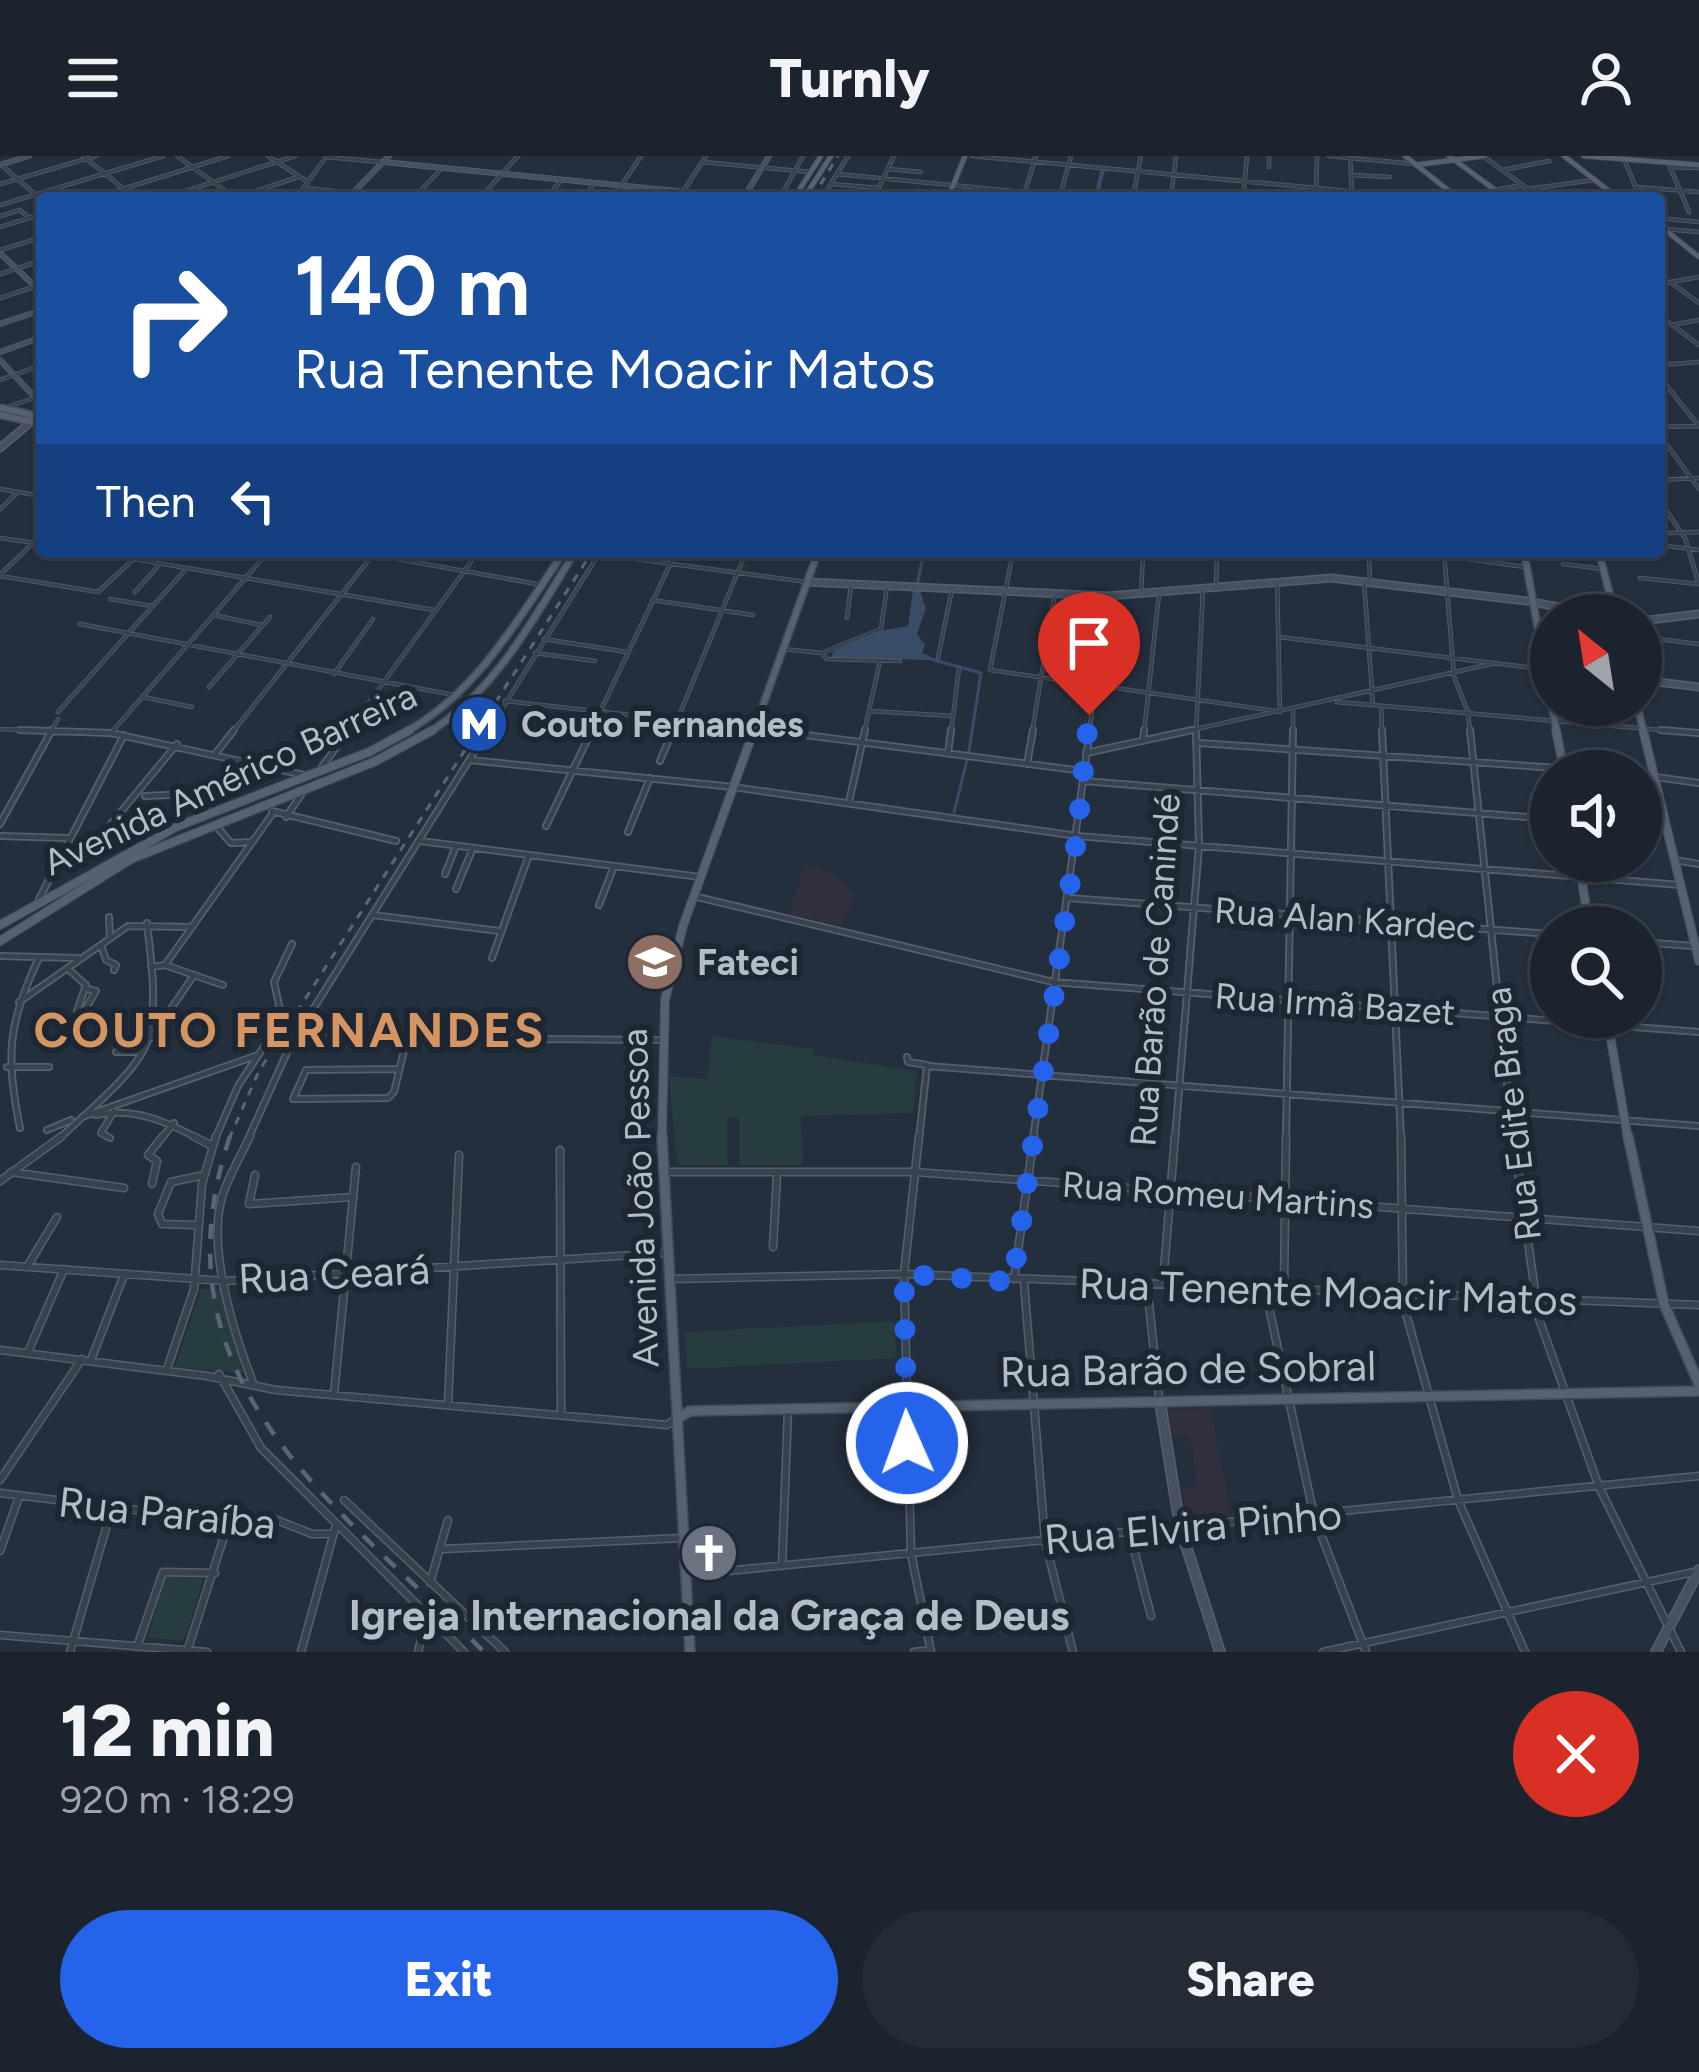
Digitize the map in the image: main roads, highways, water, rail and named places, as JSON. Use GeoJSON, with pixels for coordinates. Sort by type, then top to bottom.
{"type":"FeatureCollection","features":[{"type":"Feature","properties":{"kind":"main road"},"geometry":{"type":"LineString","coordinates":[[798,192],[821,156]]}},
{"type":"Feature","properties":{"kind":"main road"},"geometry":{"type":"LineString","coordinates":[[808,192],[831,156]]}},
{"type":"Feature","properties":{"kind":"main road"},"geometry":{"type":"LineString","coordinates":[[950,192],[968,156]]}},
{"type":"Feature","properties":{"kind":"main road"},"geometry":{"type":"LineString","coordinates":[[1405,156],[1450,192]]}},
{"type":"Feature","properties":{"kind":"main road"},"geometry":{"type":"LineString","coordinates":[[1415,164],[1466,156]]}},
{"type":"Feature","properties":{"kind":"main road"},"geometry":{"type":"LineString","coordinates":[[1452,158],[1483,156]]}},
{"type":"Feature","properties":{"kind":"main road"},"geometry":{"type":"LineString","coordinates":[[1567,156],[1612,192]]}},
{"type":"Feature","properties":{"kind":"main road"},"geometry":{"type":"LineString","coordinates":[[1567,156],[1613,192]]}},
{"type":"Feature","properties":{"kind":"main road"},"geometry":{"type":"LineString","coordinates":[[1584,156],[1699,165]]}},
{"type":"Feature","properties":{"kind":"main road"},"geometry":{"type":"LineString","coordinates":[[1452,158],[1497,192]]}},
{"type":"Feature","properties":{"kind":"main road"},"geometry":{"type":"LineString","coordinates":[[1626,159],[1652,159]]}},
{"type":"Feature","properties":{"kind":"main road"},"geometry":{"type":"LineString","coordinates":[[1665,230],[1696,255]]}},
{"type":"Feature","properties":{"kind":"main road"},"geometry":{"type":"LineString","coordinates":[[1,410],[36,419]]}},
{"type":"Feature","properties":{"kind":"main road"},"geometry":{"type":"LineString","coordinates":[[1,410],[36,422]]}},
{"type":"Feature","properties":{"kind":"main road","name":"Avenida Américo Barreira"},"geometry":{"type":"LineString","coordinates":[[0,941],[76,892],[211,823],[266,802],[406,734],[459,696],[488,664],[561,558]]}},
{"type":"Feature","properties":{"kind":"main road","name":"Avenida Américo Barreira"},"geometry":{"type":"LineString","coordinates":[[0,923],[178,826],[410,743],[475,696],[571,558]]}},
{"type":"Feature","properties":{"kind":"main road","name":"Avenida João Pessoa"},"geometry":{"type":"LineString","coordinates":[[690,1652],[664,1172],[665,1000],[693,896],[816,558]]}},
{"type":"Feature","properties":{"kind":"main road"},"geometry":{"type":"LineString","coordinates":[[1524,558],[1531,594]]}},
{"type":"Feature","properties":{"kind":"main road"},"geometry":{"type":"LineString","coordinates":[[1600,558],[1610,594]]}},
{"type":"Feature","properties":{"kind":"main road"},"geometry":{"type":"LineString","coordinates":[[528,606],[539,608]]}},
{"type":"Feature","properties":{"kind":"main road"},"geometry":{"type":"LineString","coordinates":[[1642,726],[1699,961]]}},
{"type":"Feature","properties":{"kind":"main road"},"geometry":{"type":"LineString","coordinates":[[266,802],[269,794],[283,786]]}},
{"type":"Feature","properties":{"kind":"main road"},"geometry":{"type":"LineString","coordinates":[[1610,1038],[1644,1228],[1664,1304],[1699,1387]]}},
{"type":"Feature","properties":{"kind":"main road","name":"Rua Barão de Sobral"},"geometry":{"type":"LineString","coordinates":[[678,1418],[690,1411],[1566,1396],[1699,1387]]}},
{"type":"Feature","properties":{"kind":"water"},"geometry":{"type":"Polygon","coordinates":[[[913,590],[920,591],[926,608],[917,634],[925,645],[922,653],[930,656],[927,660],[831,657],[834,651],[879,631],[908,626],[913,590]]]}},
{"type":"Feature","properties":{"kind":"waterway"},"geometry":{"type":"LineString","coordinates":[[1097,192],[1103,169]]}},
{"type":"Feature","properties":{"kind":"waterway"},"geometry":{"type":"LineString","coordinates":[[917,585],[923,558]]}},
{"type":"Feature","properties":{"kind":"waterway"},"geometry":{"type":"LineString","coordinates":[[927,658],[981,673],[969,751]]}},
{"type":"Feature","properties":{"kind":"waterway"},"geometry":{"type":"LineString","coordinates":[[954,813],[967,760]]}},
{"type":"Feature","properties":{"kind":"railway"},"geometry":{"type":"LineString","coordinates":[[816,192],[838,156]]}},
{"type":"Feature","properties":{"kind":"railway"},"geometry":{"type":"LineString","coordinates":[[230,1137],[259,1071],[588,558]]}},
{"type":"Feature","properties":{"kind":"railway"},"geometry":{"type":"LineString","coordinates":[[230,1137],[211,1222],[214,1298],[235,1366],[270,1428],[315,1486],[484,1652]]}},
{"type":"Feature","properties":{"kind":"place","name":"Couto Fernandes"},"geometry":{"type":"Point","coordinates":[479,724]}},
{"type":"Feature","properties":{"kind":"place","name":"Fateci"},"geometry":{"type":"Point","coordinates":[655,962]}},
{"type":"Feature","properties":{"kind":"place","name":"Igreja Internacional da Graça de Deus"},"geometry":{"type":"Point","coordinates":[709,1553]}},
{"type":"Feature","properties":{"kind":"district","name":"COUTO FERNANDES"},"geometry":{"type":"Point","coordinates":[290,1030]}}]}
